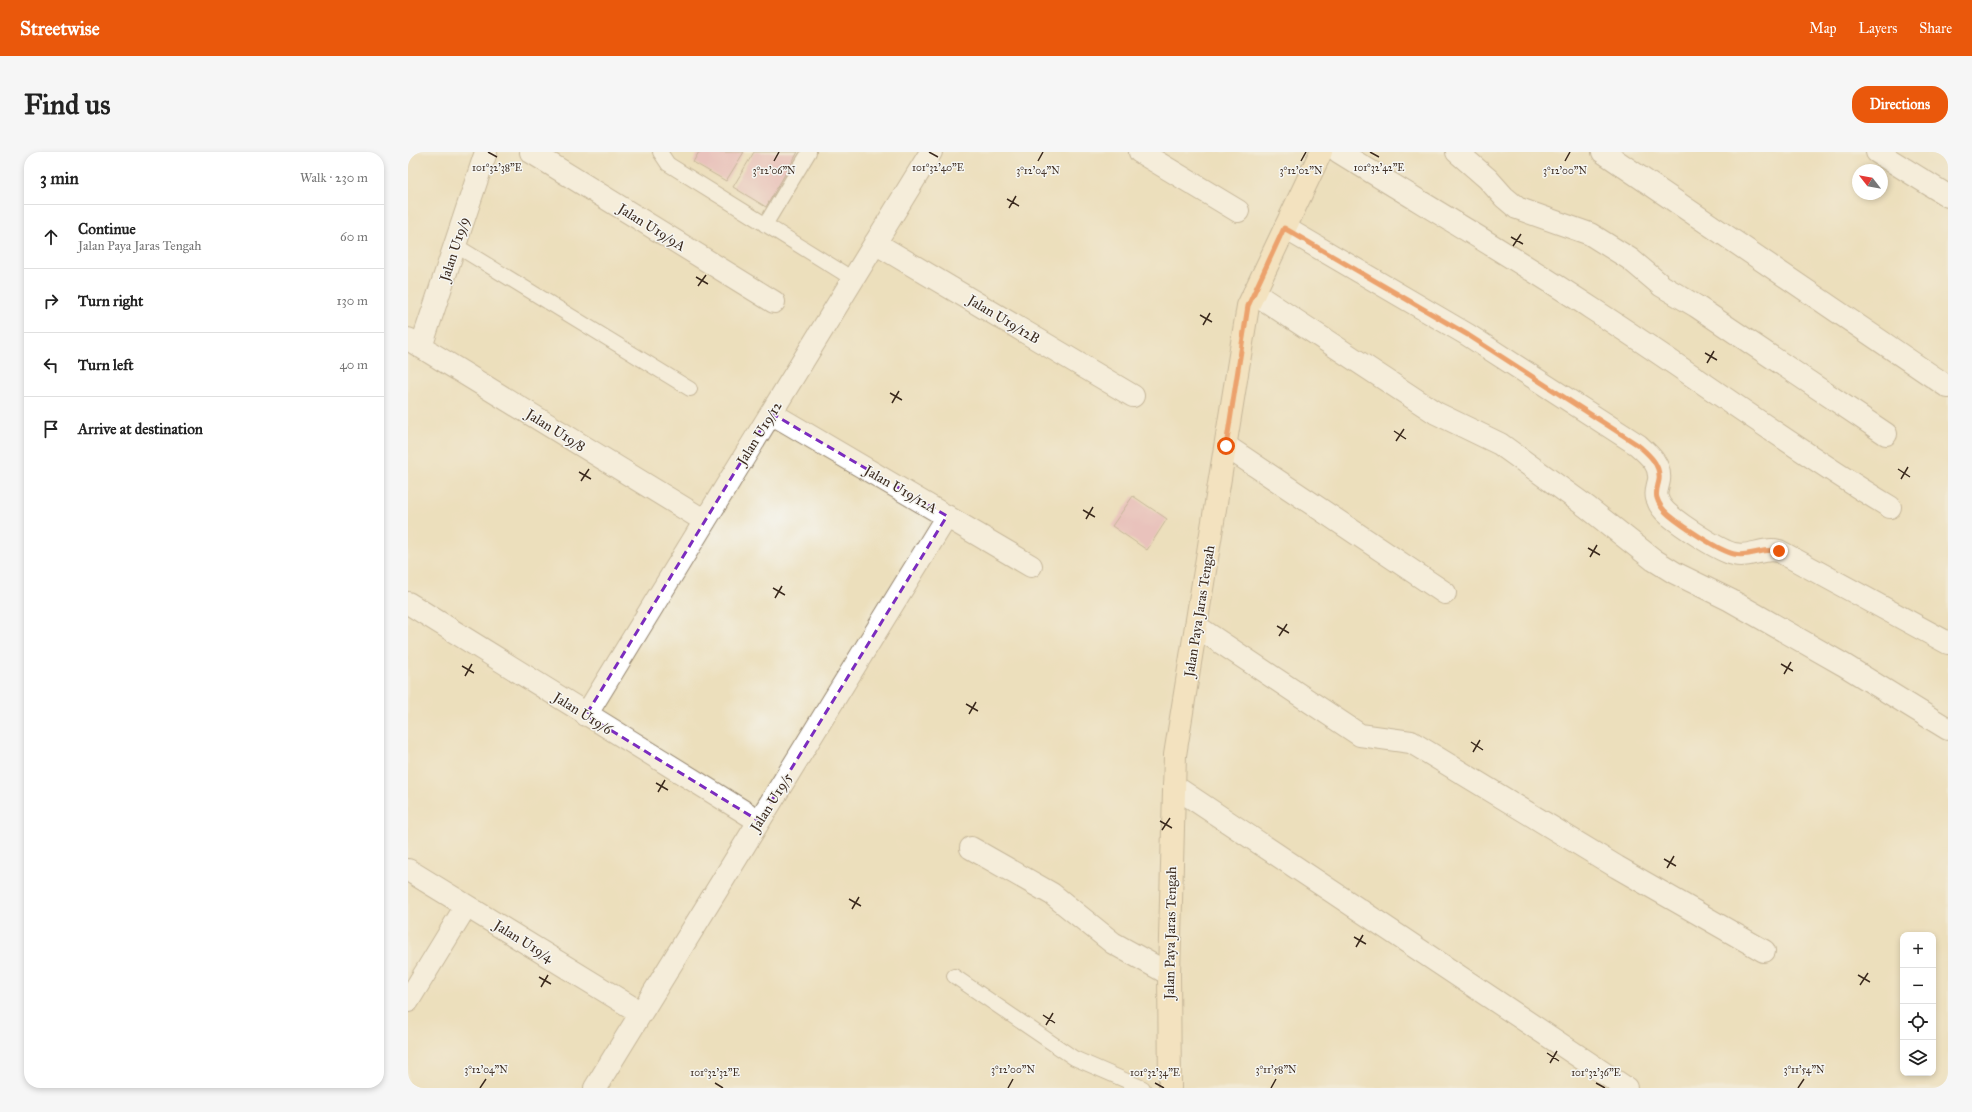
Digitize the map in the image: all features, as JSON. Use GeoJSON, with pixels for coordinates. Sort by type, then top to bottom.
{"type":"FeatureCollection","features":[{"type":"Feature","properties":{"kind":"street","name":"Jalan U19/9"},"geometry":{"type":"LineString","coordinates":[[415,343],[455,245],[486,152]]}},
{"type":"Feature","properties":{"kind":"street","name":"Jalan U19/9A"},"geometry":{"type":"LineString","coordinates":[[531,152],[774,302]]}},
{"type":"Feature","properties":{"kind":"street","name":"Jalan U19/12"},"geometry":{"type":"LineString","coordinates":[[586,714],[931,152]]}},
{"type":"Feature","properties":{"kind":"street"},"geometry":{"type":"LineString","coordinates":[[1140,152],[1238,211]]}},
{"type":"Feature","properties":{"kind":"street","name":"Jalan Paya Jaras Tengah"},"geometry":{"type":"LineString","coordinates":[[1170,1088],[1168,974],[1175,755],[1248,306],[1321,152]]}},
{"type":"Feature","properties":{"kind":"street"},"geometry":{"type":"LineString","coordinates":[[1340,152],[1592,308],[1858,488],[1890,506]]}},
{"type":"Feature","properties":{"kind":"street"},"geometry":{"type":"LineString","coordinates":[[1457,152],[1488,179],[1504,197],[1517,208],[1590,234],[1630,259],[1662,286],[1696,306],[1886,434]]}},
{"type":"Feature","properties":{"kind":"street"},"geometry":{"type":"LineString","coordinates":[[1603,152],[1948,387]]}},
{"type":"Feature","properties":{"kind":"street"},"geometry":{"type":"LineString","coordinates":[[1877,152],[1948,196]]}},
{"type":"Feature","properties":{"kind":"street"},"geometry":{"type":"LineString","coordinates":[[1284,228],[1468,335],[1638,445],[1652,457],[1658,467],[1659,478],[1656,494],[1659,504],[1668,515],[1718,548],[1734,554],[1749,554],[1769,548],[1779,551],[1948,643]]}},
{"type":"Feature","properties":{"kind":"street","name":"Jalan U19/12B"},"geometry":{"type":"LineString","coordinates":[[875,243],[1133,396]]}},
{"type":"Feature","properties":{"kind":"street"},"geometry":{"type":"LineString","coordinates":[[1254,293],[1436,414],[1500,444],[1587,507],[1654,560],[1675,573],[1730,600],[1844,665],[1948,729]]}},
{"type":"Feature","properties":{"kind":"street","name":"Jalan U19/8"},"geometry":{"type":"LineString","coordinates":[[415,343],[705,521]]}},
{"type":"Feature","properties":{"kind":"street","name":"Jalan U19/12A"},"geometry":{"type":"LineString","coordinates":[[771,413],[1031,566]]}},
{"type":"Feature","properties":{"kind":"street"},"geometry":{"type":"LineString","coordinates":[[1226,446],[1444,593]]}},
{"type":"Feature","properties":{"kind":"street","name":"Jalan U19/5"},"geometry":{"type":"LineString","coordinates":[[594,1088],[947,516]]}},
{"type":"Feature","properties":{"kind":"street","name":"Jalan U19/6"},"geometry":{"type":"LineString","coordinates":[[408,604],[759,822]]}},
{"type":"Feature","properties":{"kind":"street"},"geometry":{"type":"LineString","coordinates":[[1196,626],[1360,735],[1411,742],[1617,867],[1764,951]]}},
{"type":"Feature","properties":{"kind":"street"},"geometry":{"type":"LineString","coordinates":[[1174,786],[1626,1088]]}},
{"type":"Feature","properties":{"kind":"street"},"geometry":{"type":"LineString","coordinates":[[971,848],[1052,894],[1113,942],[1168,974]]}},
{"type":"Feature","properties":{"kind":"street","name":"Jalan U19/4"},"geometry":{"type":"LineString","coordinates":[[408,870],[641,1013]]}},
{"type":"Feature","properties":{"kind":"street"},"geometry":{"type":"LineString","coordinates":[[408,1001],[466,906]]}},
{"type":"Feature","properties":{"kind":"lane"},"geometry":{"type":"LineString","coordinates":[[660,152],[663,159],[668,164],[853,279]]}},
{"type":"Feature","properties":{"kind":"lane"},"geometry":{"type":"LineString","coordinates":[[765,225],[809,152]]}},
{"type":"Feature","properties":{"kind":"lane"},"geometry":{"type":"LineString","coordinates":[[455,245],[690,389]]}},
{"type":"Feature","properties":{"kind":"lane"},"geometry":{"type":"LineString","coordinates":[[954,976],[1074,1058],[1143,1088]]}},
{"type":"Feature","properties":{"kind":"highlighted area"},"geometry":{"type":"Polygon","coordinates":[[[771,413],[947,516],[759,821],[586,715],[771,413]]]}},
{"type":"Feature","properties":{"kind":"building"},"geometry":{"type":"Polygon","coordinates":[[[699,152],[744,152],[726,181],[693,162],[699,152]]]}},
{"type":"Feature","properties":{"kind":"building"},"geometry":{"type":"Polygon","coordinates":[[[754,152],[798,152],[766,207],[733,187],[754,152]]]}},
{"type":"Feature","properties":{"kind":"building"},"geometry":{"type":"Polygon","coordinates":[[[1133,496],[1167,519],[1147,550],[1112,526],[1133,496]]]}},
{"type":"Feature","properties":{"kind":"route"},"geometry":{"type":"LineString","coordinates":[[1226,446],[1248,306],[1284,228],[1468,335],[1638,445],[1652,457],[1658,467],[1659,478],[1656,494],[1659,504],[1668,515],[1718,548],[1734,554],[1749,554],[1769,548],[1779,551]]}}]}
